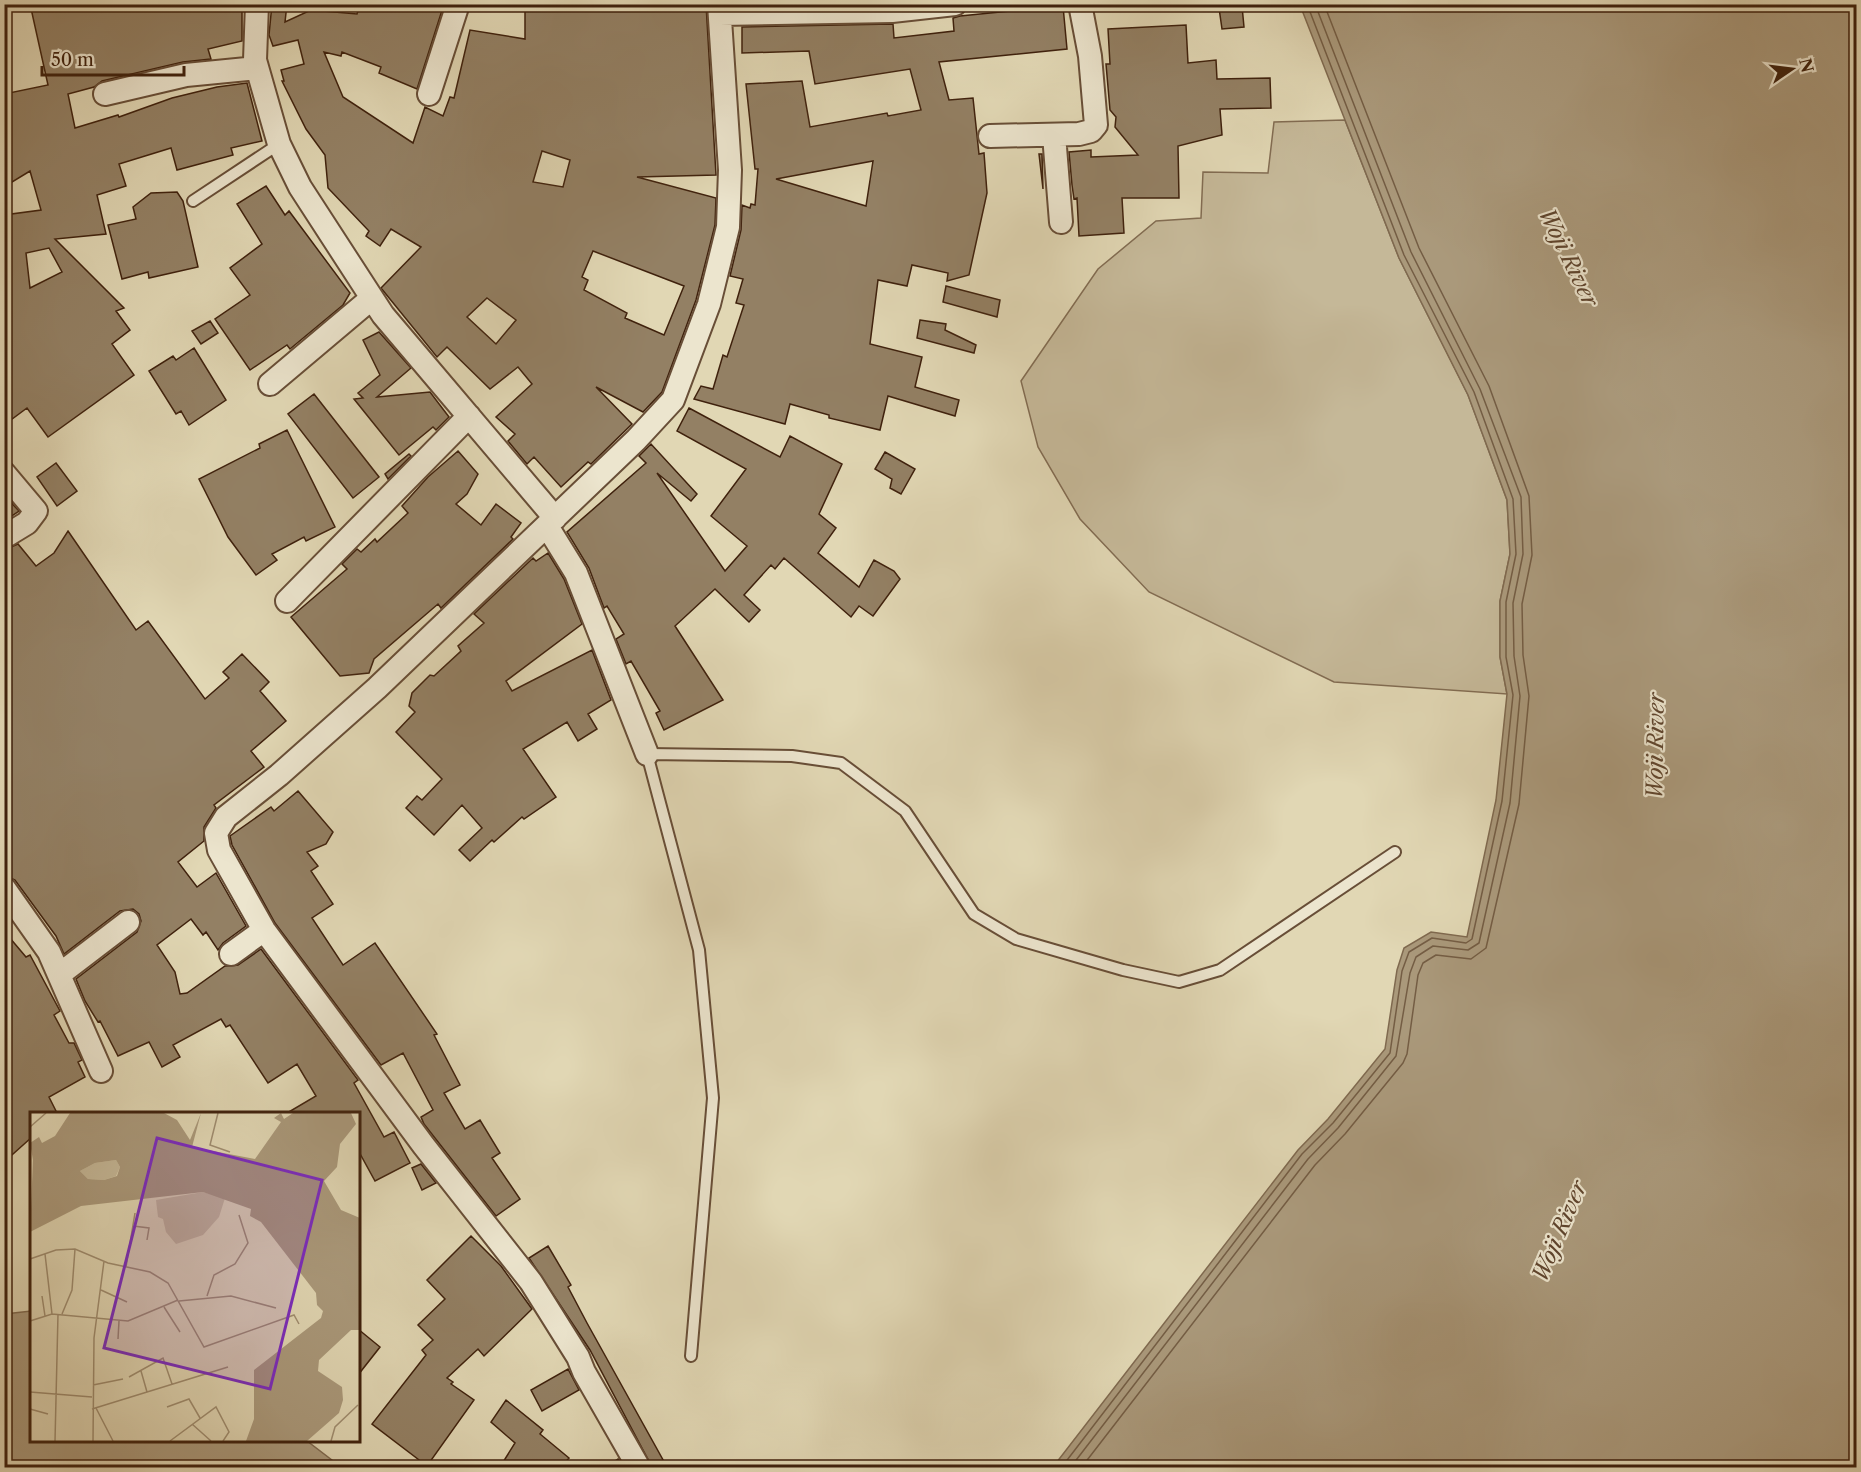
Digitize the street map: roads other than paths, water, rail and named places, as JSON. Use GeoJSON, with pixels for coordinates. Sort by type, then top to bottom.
{"type":"FeatureCollection","features":[{"type":"Feature","properties":{"kind":"street"},"geometry":{"type":"LineString","coordinates":[[257,4],[257,68],[279,144],[300,187],[383,315],[469,417],[551,522],[576,573],[647,754]]}},
{"type":"Feature","properties":{"kind":"street"},"geometry":{"type":"LineString","coordinates":[[429,94],[458,4]]}},
{"type":"Feature","properties":{"kind":"street"},"geometry":{"type":"LineString","coordinates":[[639,1467],[584,1372],[578,1357],[531,1282],[424,1146],[264,930],[219,850],[216,833],[226,817],[279,775],[368,696],[551,522],[673,400],[709,304],[729,215],[730,170],[719,9],[892,11],[955,4]]}},
{"type":"Feature","properties":{"kind":"street"},"geometry":{"type":"LineString","coordinates":[[990,136],[1079,134],[1091,131],[1096,124],[1090,56],[1080,4]]}},
{"type":"Feature","properties":{"kind":"street"},"geometry":{"type":"LineString","coordinates":[[105,94],[186,75],[257,68]]}},
{"type":"Feature","properties":{"kind":"street"},"geometry":{"type":"LineString","coordinates":[[1054,135],[1061,222]]}},
{"type":"Feature","properties":{"kind":"street"},"geometry":{"type":"LineString","coordinates":[[270,384],[372,298]]}},
{"type":"Feature","properties":{"kind":"street"},"geometry":{"type":"LineString","coordinates":[[287,601],[469,417]]}},
{"type":"Feature","properties":{"kind":"street"},"geometry":{"type":"LineString","coordinates":[[4,473],[36,512],[27,523],[4,537]]}},
{"type":"Feature","properties":{"kind":"street"},"geometry":{"type":"LineString","coordinates":[[4,888],[50,952],[101,1071]]}},
{"type":"Feature","properties":{"kind":"street"},"geometry":{"type":"LineString","coordinates":[[60,974],[128,922]]}},
{"type":"Feature","properties":{"kind":"street"},"geometry":{"type":"LineString","coordinates":[[231,954],[264,930]]}},
{"type":"Feature","properties":{"kind":"lane"},"geometry":{"type":"LineString","coordinates":[[193,201],[279,144]]}},
{"type":"Feature","properties":{"kind":"lane"},"geometry":{"type":"LineString","coordinates":[[691,1356],[713,1098],[699,950],[647,754],[792,756],[841,763],[905,811],[975,914],[1016,939],[1123,970],[1179,982],[1220,970],[1395,852]]}},
{"type":"Feature","properties":{"kind":"water","name":"Woji River"},"geometry":{"type":"Polygon","coordinates":[[[1300,5],[1856,5],[1856,1467],[1053,1467],[1298,1150],[1328,1119],[1385,1049],[1397,970],[1404,948],[1431,932],[1467,937],[1496,800],[1507,694],[1500,657],[1500,601],[1510,554],[1507,500],[1468,395],[1399,258],[1300,5]]]}},
{"type":"Feature","properties":{"kind":"water"},"geometry":{"type":"Polygon","coordinates":[[[30,1311],[30,1442],[308,1442],[341,1467],[5,1467],[5,1314],[30,1311]]]}}]}
